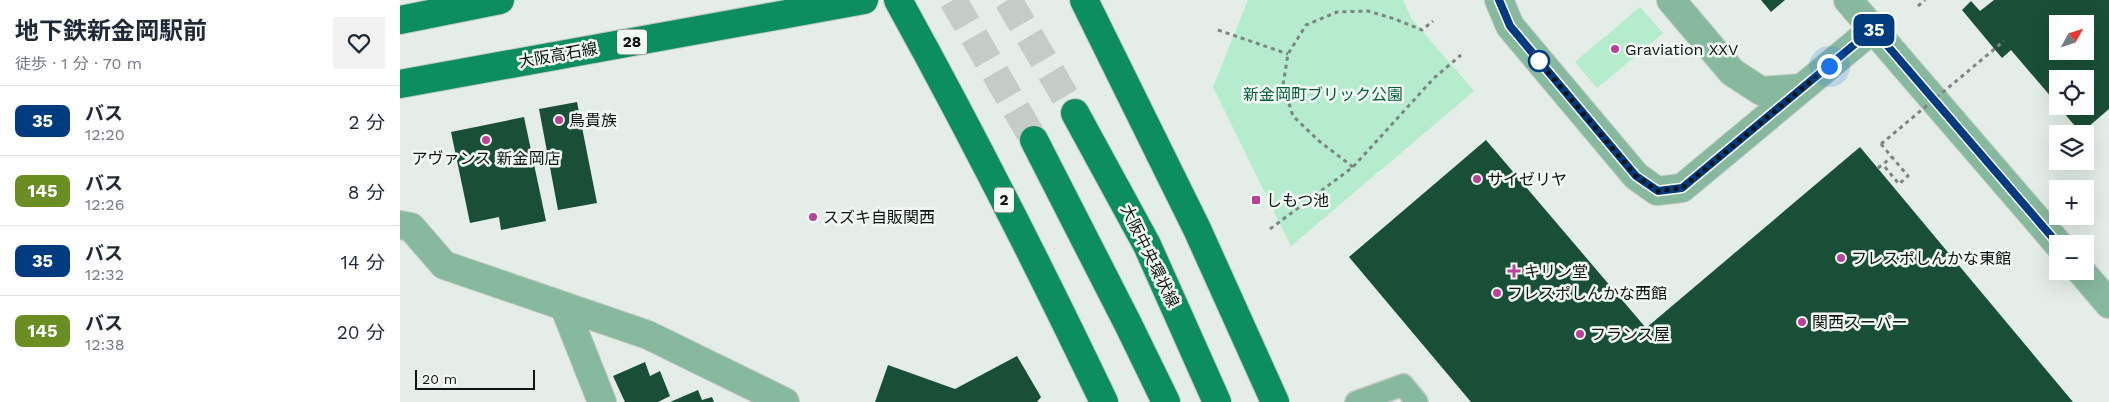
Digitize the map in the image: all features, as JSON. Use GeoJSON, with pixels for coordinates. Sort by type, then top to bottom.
{"type":"FeatureCollection","features":[{"type":"Feature","properties":{"kind":"main road"},"geometry":{"type":"LineString","coordinates":[[413,12],[500,0]]}},
{"type":"Feature","properties":{"kind":"main road","name":"大阪高石線"},"geometry":{"type":"LineString","coordinates":[[400,84],[864,0]]}},
{"type":"Feature","properties":{"kind":"main road","name":"2"},"geometry":{"type":"LineString","coordinates":[[898,0],[938,72],[1043,276],[1104,402]]}},
{"type":"Feature","properties":{"kind":"main road"},"geometry":{"type":"LineString","coordinates":[[1084,0],[1197,228],[1275,402]]}},
{"type":"Feature","properties":{"kind":"main road","name":"大阪中央環状線"},"geometry":{"type":"LineString","coordinates":[[1075,113],[1147,245],[1217,402]]}},
{"type":"Feature","properties":{"kind":"main road"},"geometry":{"type":"LineString","coordinates":[[1034,140],[1166,402]]}},
{"type":"Feature","properties":{"kind":"street"},"geometry":{"type":"LineString","coordinates":[[1500,0],[1510,26],[1636,176],[1658,191],[1682,188],[1873,29]]}},
{"type":"Feature","properties":{"kind":"street"},"geometry":{"type":"LineString","coordinates":[[1671,0],[1732,72],[1761,91],[1802,88]]}},
{"type":"Feature","properties":{"kind":"street"},"geometry":{"type":"LineString","coordinates":[[1848,0],[2050,235]]}},
{"type":"Feature","properties":{"kind":"street"},"geometry":{"type":"LineString","coordinates":[[400,225],[411,227],[444,265],[648,335],[785,402]]}},
{"type":"Feature","properties":{"kind":"street"},"geometry":{"type":"LineString","coordinates":[[2089,280],[2109,304]]}},
{"type":"Feature","properties":{"kind":"street"},"geometry":{"type":"LineString","coordinates":[[564,306],[602,402]]}},
{"type":"Feature","properties":{"kind":"lane"},"geometry":{"type":"LineString","coordinates":[[1356,402],[1403,385],[1416,402]]}},
{"type":"Feature","properties":{"kind":"path"},"geometry":{"type":"LineString","coordinates":[[1918,6],[1925,0]]}},
{"type":"Feature","properties":{"kind":"path"},"geometry":{"type":"LineString","coordinates":[[1353,167],[1319,141],[1293,116],[1283,85],[1288,54],[1306,26],[1337,12],[1368,11],[1395,18],[1422,30],[1433,21]]}},
{"type":"Feature","properties":{"kind":"path"},"geometry":{"type":"LineString","coordinates":[[1218,30],[1288,54]]}},
{"type":"Feature","properties":{"kind":"path"},"geometry":{"type":"LineString","coordinates":[[1884,166],[1899,184],[1908,176],[1881,144],[2004,41]]}},
{"type":"Feature","properties":{"kind":"path"},"geometry":{"type":"LineString","coordinates":[[1270,229],[1353,167],[1434,78],[1461,55]]}},
{"type":"Feature","properties":{"kind":"path"},"geometry":{"type":"LineString","coordinates":[[1878,168],[1892,156]]}},
{"type":"Feature","properties":{"kind":"green space","name":"新金岡町ブリック公園"},"geometry":{"type":"Polygon","coordinates":[[[1248,0],[1403,0],[1411,18],[1474,91],[1291,246],[1213,87],[1248,0]]]}},
{"type":"Feature","properties":{"kind":"green space"},"geometry":{"type":"Polygon","coordinates":[[[1640,7],[1663,33],[1597,88],[1575,62],[1640,7]]]}},
{"type":"Feature","properties":{"kind":"building"},"geometry":{"type":"Polygon","coordinates":[[[1761,0],[1785,0],[1771,12],[1761,0]]]}},
{"type":"Feature","properties":{"kind":"building"},"geometry":{"type":"Polygon","coordinates":[[[1994,0],[2109,0],[2109,109],[2090,125],[2074,125],[2066,115],[2094,115],[2094,70],[2049,70],[2049,94],[2011,50],[2002,58],[1962,10],[1971,1],[1980,11],[1994,0]]]}},
{"type":"Feature","properties":{"kind":"building"},"geometry":{"type":"Polygon","coordinates":[[[577,102],[597,203],[558,210],[539,109],[577,102]]]}},
{"type":"Feature","properties":{"kind":"building"},"geometry":{"type":"Polygon","coordinates":[[[524,117],[546,221],[501,230],[499,217],[470,223],[451,132],[524,117]]]}},
{"type":"Feature","properties":{"kind":"building"},"geometry":{"type":"Polygon","coordinates":[[[1486,140],[1646,328],[1860,147],[2073,402],[1471,402],[1349,257],[1486,140]]]}},
{"type":"Feature","properties":{"kind":"building"},"geometry":{"type":"Polygon","coordinates":[[[1017,356],[1041,397],[1037,402],[875,402],[888,365],[955,389],[1017,356]]]}},
{"type":"Feature","properties":{"kind":"building"},"geometry":{"type":"Polygon","coordinates":[[[645,362],[650,376],[660,371],[670,396],[658,402],[625,402],[613,376],[645,362]]]}},
{"type":"Feature","properties":{"kind":"building"},"geometry":{"type":"Polygon","coordinates":[[[698,390],[702,400],[712,397],[714,402],[670,402],[698,390]]]}},
{"type":"Feature","properties":{"kind":"tunnel"},"geometry":{"type":"LineString","coordinates":[[953,0],[1034,140]]}},
{"type":"Feature","properties":{"kind":"tunnel"},"geometry":{"type":"LineString","coordinates":[[1008,0],[1075,113]]}},
{"type":"Feature","properties":{"kind":"bus line","name":"35"},"geometry":{"type":"LineString","coordinates":[[1499,0],[1510,26],[1636,176],[1658,191],[1682,188],[1873,29],[2050,235]]}},
{"type":"Feature","properties":{"kind":"place","name":"Graviation XXV"},"geometry":{"type":"Point","coordinates":[1615,49]}},
{"type":"Feature","properties":{"kind":"place","name":"鳥貴族"},"geometry":{"type":"Point","coordinates":[559,120]}},
{"type":"Feature","properties":{"kind":"place","name":"アヴァンス 新金岡店"},"geometry":{"type":"Point","coordinates":[486,140]}},
{"type":"Feature","properties":{"kind":"place","name":"サイゼリヤ"},"geometry":{"type":"Point","coordinates":[1477,179]}},
{"type":"Feature","properties":{"kind":"place","name":"しもつ池"},"geometry":{"type":"Point","coordinates":[1256,200]}},
{"type":"Feature","properties":{"kind":"place","name":"スズキ自販関西"},"geometry":{"type":"Point","coordinates":[813,217]}},
{"type":"Feature","properties":{"kind":"place","name":"フレスポしんかな東館"},"geometry":{"type":"Point","coordinates":[1841,258]}},
{"type":"Feature","properties":{"kind":"place","name":"キリン堂"},"geometry":{"type":"Point","coordinates":[1514,271]}},
{"type":"Feature","properties":{"kind":"place","name":"フレスポしんかな西館"},"geometry":{"type":"Point","coordinates":[1497,293]}},
{"type":"Feature","properties":{"kind":"place","name":"関西スーパー"},"geometry":{"type":"Point","coordinates":[1802,322]}},
{"type":"Feature","properties":{"kind":"place","name":"フランス屋"},"geometry":{"type":"Point","coordinates":[1580,334]}},
{"type":"Feature","properties":{"kind":"route"},"geometry":{"type":"LineString","coordinates":[[1539,61],[1636,176],[1658,191],[1682,188],[1829,66]]}}]}
